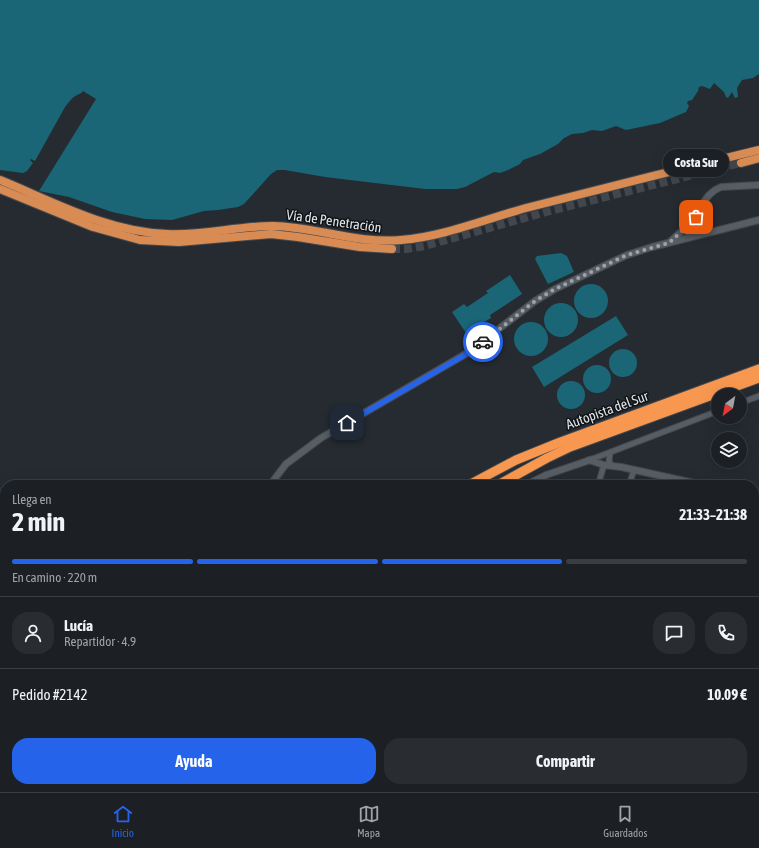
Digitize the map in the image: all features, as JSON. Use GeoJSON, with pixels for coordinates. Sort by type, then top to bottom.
{"type":"FeatureCollection","features":[{"type":"Feature","properties":{"kind":"highway","name":"Vía de Penetración"},"geometry":{"type":"LineString","coordinates":[[0,189],[93,227],[140,240],[179,242],[271,234],[376,241],[400,240],[424,237],[532,207],[759,150]]}},
{"type":"Feature","properties":{"kind":"highway"},"geometry":{"type":"LineString","coordinates":[[741,163],[759,158]]}},
{"type":"Feature","properties":{"kind":"highway","name":"Vía de Penetración"},"geometry":{"type":"LineString","coordinates":[[0,180],[104,222],[144,232],[177,235],[254,226],[288,227],[360,247],[392,249]]}},
{"type":"Feature","properties":{"kind":"highway","name":"Autopista del Sur"},"geometry":{"type":"LineString","coordinates":[[478,480],[516,460],[558,443],[759,369]]}},
{"type":"Feature","properties":{"kind":"highway","name":"Autopista del Sur"},"geometry":{"type":"LineString","coordinates":[[507,480],[570,447],[759,378]]}},
{"type":"Feature","properties":{"kind":"street"},"geometry":{"type":"LineString","coordinates":[[688,237],[685,231],[709,195],[718,188],[759,185]]}},
{"type":"Feature","properties":{"kind":"street"},"geometry":{"type":"LineString","coordinates":[[274,480],[286,464],[321,438],[469,352],[535,301],[555,289],[621,258],[688,237],[759,220]]}},
{"type":"Feature","properties":{"kind":"street"},"geometry":{"type":"LineString","coordinates":[[690,224],[704,234]]}},
{"type":"Feature","properties":{"kind":"street"},"geometry":{"type":"LineString","coordinates":[[669,243],[690,224]]}},
{"type":"Feature","properties":{"kind":"street"},"geometry":{"type":"LineString","coordinates":[[747,400],[759,396]]}},
{"type":"Feature","properties":{"kind":"street"},"geometry":{"type":"LineString","coordinates":[[536,480],[711,414]]}},
{"type":"Feature","properties":{"kind":"street"},"geometry":{"type":"LineString","coordinates":[[600,480],[609,461],[610,453]]}},
{"type":"Feature","properties":{"kind":"street"},"geometry":{"type":"LineString","coordinates":[[592,459],[607,464],[681,480]]}},
{"type":"Feature","properties":{"kind":"street"},"geometry":{"type":"LineString","coordinates":[[631,480],[634,470]]}},
{"type":"Feature","properties":{"kind":"water"},"geometry":{"type":"Polygon","coordinates":[[[0,0],[759,0],[759,74],[753,78],[742,80],[737,88],[738,97],[735,98],[732,92],[728,98],[726,97],[724,92],[714,83],[710,89],[702,86],[699,87],[692,100],[688,101],[687,103],[689,106],[686,112],[660,123],[626,130],[616,126],[602,131],[592,130],[572,134],[564,138],[558,144],[540,154],[523,160],[520,164],[508,170],[500,173],[494,172],[465,187],[457,189],[425,189],[277,170],[271,174],[244,204],[238,207],[204,211],[172,220],[145,219],[112,212],[69,197],[39,191],[96,99],[83,91],[76,95],[65,107],[35,161],[30,160],[33,163],[27,171],[23,173],[0,170],[0,0]]]}},
{"type":"Feature","properties":{"kind":"water"},"geometry":{"type":"Polygon","coordinates":[[[561,253],[567,256],[574,272],[548,284],[535,259],[537,256],[561,253]]]}},
{"type":"Feature","properties":{"kind":"water"},"geometry":{"type":"Polygon","coordinates":[[[510,275],[522,294],[490,315],[491,318],[466,333],[452,312],[464,304],[467,307],[488,293],[486,291],[510,275]]]}},
{"type":"Feature","properties":{"kind":"water"},"geometry":{"type":"Polygon","coordinates":[[[591,284],[597,285],[603,289],[607,295],[607,307],[603,313],[597,317],[591,318],[585,317],[579,313],[575,307],[574,301],[575,295],[579,289],[585,285],[591,284]]]}},
{"type":"Feature","properties":{"kind":"water"},"geometry":{"type":"Polygon","coordinates":[[[561,303],[567,304],[573,308],[577,314],[577,326],[573,332],[567,336],[561,337],[555,336],[549,332],[545,326],[544,320],[545,314],[549,308],[555,304],[561,303]]]}},
{"type":"Feature","properties":{"kind":"water"},"geometry":{"type":"Polygon","coordinates":[[[616,316],[628,335],[544,387],[532,367],[616,316]]]}},
{"type":"Feature","properties":{"kind":"water"},"geometry":{"type":"Polygon","coordinates":[[[531,322],[537,323],[543,327],[547,333],[547,345],[543,351],[537,355],[531,356],[525,355],[519,351],[515,345],[514,339],[515,333],[519,327],[525,323],[531,322]]]}},
{"type":"Feature","properties":{"kind":"water"},"geometry":{"type":"Polygon","coordinates":[[[623,349],[633,353],[637,363],[633,373],[623,377],[613,373],[609,363],[613,353],[623,349]]]}},
{"type":"Feature","properties":{"kind":"water"},"geometry":{"type":"Polygon","coordinates":[[[597,365],[607,369],[611,379],[607,389],[597,393],[587,389],[583,379],[587,369],[597,365]]]}},
{"type":"Feature","properties":{"kind":"water"},"geometry":{"type":"Polygon","coordinates":[[[571,381],[581,385],[585,395],[581,405],[571,409],[561,405],[557,395],[561,385],[571,381]]]}},
{"type":"Feature","properties":{"kind":"tunnel"},"geometry":{"type":"LineString","coordinates":[[392,249],[407,249],[425,246],[550,211],[741,163]]}},
{"type":"Feature","properties":{"kind":"way so far"},"geometry":{"type":"LineString","coordinates":[[483,342],[535,301],[555,289],[627,255],[669,243],[683,230],[698,210],[696,217]]}},
{"type":"Feature","properties":{"kind":"place","name":"Costa Sur"},"geometry":{"type":"Point","coordinates":[696,217]}},
{"type":"Feature","properties":{"kind":"route"},"geometry":{"type":"LineString","coordinates":[[347,423],[463,356],[483,342]]}}]}
